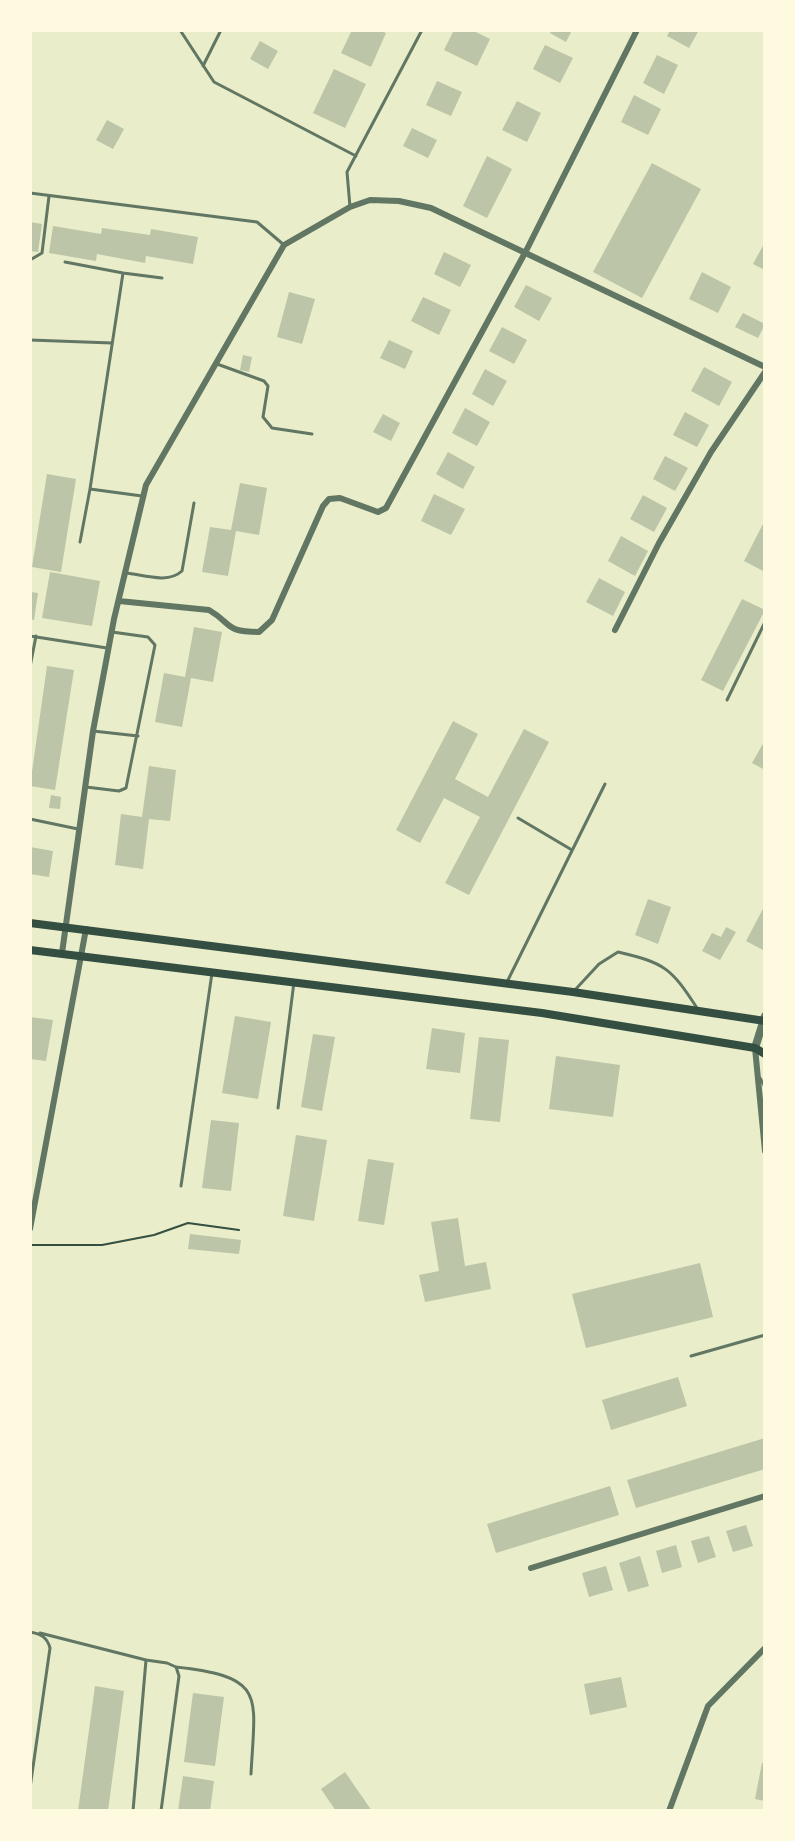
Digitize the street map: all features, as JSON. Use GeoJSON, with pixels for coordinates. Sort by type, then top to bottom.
{"type":"FeatureCollection","features":[{"type":"Feature","properties":{"kind":"main road"},"geometry":{"type":"LineString","coordinates":[[30,923],[573,992],[700,1012],[764,1019]]}},
{"type":"Feature","properties":{"kind":"main road"},"geometry":{"type":"LineString","coordinates":[[30,950],[542,1013],[755,1048],[765,1054]]}},
{"type":"Feature","properties":{"kind":"street"},"geometry":{"type":"LineString","coordinates":[[119,601],[209,610],[220,616],[228,627],[242,632],[259,632],[272,620],[323,506],[329,499],[340,498],[378,512],[386,508],[526,251],[638,30]]}},
{"type":"Feature","properties":{"kind":"street"},"geometry":{"type":"LineString","coordinates":[[62,953],[93,731],[112,632],[146,484],[218,364],[284,245],[350,207],[370,200],[399,201],[431,208],[526,251],[765,367]]}},
{"type":"Feature","properties":{"kind":"street"},"geometry":{"type":"LineString","coordinates":[[615,630],[659,543],[711,452],[765,372]]}},
{"type":"Feature","properties":{"kind":"street"},"geometry":{"type":"LineString","coordinates":[[30,1228],[86,929]]}},
{"type":"Feature","properties":{"kind":"street"},"geometry":{"type":"LineString","coordinates":[[764,1019],[755,1048],[765,1150]]}},
{"type":"Feature","properties":{"kind":"street"},"geometry":{"type":"LineString","coordinates":[[531,1568],[765,1496]]}},
{"type":"Feature","properties":{"kind":"street"},"geometry":{"type":"LineString","coordinates":[[669,1811],[708,1706],[765,1648]]}},
{"type":"Feature","properties":{"kind":"lane"},"geometry":{"type":"LineString","coordinates":[[180,30],[214,82],[356,156]]}},
{"type":"Feature","properties":{"kind":"lane"},"geometry":{"type":"LineString","coordinates":[[202,66],[221,30]]}},
{"type":"Feature","properties":{"kind":"lane"},"geometry":{"type":"LineString","coordinates":[[350,207],[347,172],[422,30]]}},
{"type":"Feature","properties":{"kind":"lane"},"geometry":{"type":"LineString","coordinates":[[30,193],[257,222],[284,245]]}},
{"type":"Feature","properties":{"kind":"lane"},"geometry":{"type":"LineString","coordinates":[[30,260],[42,253],[49,196]]}},
{"type":"Feature","properties":{"kind":"lane"},"geometry":{"type":"LineString","coordinates":[[65,262],[162,278]]}},
{"type":"Feature","properties":{"kind":"lane"},"geometry":{"type":"LineString","coordinates":[[80,542],[123,273]]}},
{"type":"Feature","properties":{"kind":"lane"},"geometry":{"type":"LineString","coordinates":[[30,340],[113,343]]}},
{"type":"Feature","properties":{"kind":"lane"},"geometry":{"type":"LineString","coordinates":[[218,364],[264,381],[268,386],[263,417],[272,428],[312,434]]}},
{"type":"Feature","properties":{"kind":"lane"},"geometry":{"type":"LineString","coordinates":[[90,489],[144,497]]}},
{"type":"Feature","properties":{"kind":"lane"},"geometry":{"type":"LineString","coordinates":[[126,573],[165,578],[176,576],[182,571],[194,503]]}},
{"type":"Feature","properties":{"kind":"lane"},"geometry":{"type":"LineString","coordinates":[[727,700],[765,622]]}},
{"type":"Feature","properties":{"kind":"lane"},"geometry":{"type":"LineString","coordinates":[[86,787],[119,791],[126,788],[155,645],[148,637],[112,632]]}},
{"type":"Feature","properties":{"kind":"lane"},"geometry":{"type":"LineString","coordinates":[[30,636],[109,648]]}},
{"type":"Feature","properties":{"kind":"lane"},"geometry":{"type":"LineString","coordinates":[[30,667],[36,636]]}},
{"type":"Feature","properties":{"kind":"lane"},"geometry":{"type":"LineString","coordinates":[[93,731],[138,736]]}},
{"type":"Feature","properties":{"kind":"lane"},"geometry":{"type":"LineString","coordinates":[[506,984],[605,784]]}},
{"type":"Feature","properties":{"kind":"lane"},"geometry":{"type":"LineString","coordinates":[[518,818],[572,850]]}},
{"type":"Feature","properties":{"kind":"lane"},"geometry":{"type":"LineString","coordinates":[[30,819],[81,829]]}},
{"type":"Feature","properties":{"kind":"lane"},"geometry":{"type":"LineString","coordinates":[[573,992],[599,964],[618,952],[652,960],[675,975],[700,1012]]}},
{"type":"Feature","properties":{"kind":"lane"},"geometry":{"type":"LineString","coordinates":[[181,1186],[213,971]]}},
{"type":"Feature","properties":{"kind":"lane"},"geometry":{"type":"LineString","coordinates":[[278,1108],[294,981]]}},
{"type":"Feature","properties":{"kind":"lane"},"geometry":{"type":"LineString","coordinates":[[757,1073],[765,1087]]}},
{"type":"Feature","properties":{"kind":"lane"},"geometry":{"type":"LineString","coordinates":[[691,1356],[765,1335]]}},
{"type":"Feature","properties":{"kind":"lane"},"geometry":{"type":"LineString","coordinates":[[30,1632],[176,1667],[226,1676],[248,1689],[255,1705],[251,1774]]}},
{"type":"Feature","properties":{"kind":"lane"},"geometry":{"type":"LineString","coordinates":[[30,1788],[50,1648],[48,1640],[40,1633]]}},
{"type":"Feature","properties":{"kind":"lane"},"geometry":{"type":"LineString","coordinates":[[133,1811],[146,1660]]}},
{"type":"Feature","properties":{"kind":"lane"},"geometry":{"type":"LineString","coordinates":[[161,1811],[179,1676],[176,1667]]}},
{"type":"Feature","properties":{"kind":"path"},"geometry":{"type":"LineString","coordinates":[[30,1245],[102,1245],[154,1235],[188,1223],[240,1230]]}},
{"type":"Feature","properties":{"kind":"building"},"geometry":{"type":"Polygon","coordinates":[[[352,30],[379,30],[386,33],[371,67],[341,53],[352,30]]]}},
{"type":"Feature","properties":{"kind":"building"},"geometry":{"type":"Polygon","coordinates":[[[454,30],[472,30],[490,39],[477,66],[444,50],[454,30]]]}},
{"type":"Feature","properties":{"kind":"building"},"geometry":{"type":"Polygon","coordinates":[[[552,30],[572,30],[566,42],[550,33],[552,30]]]}},
{"type":"Feature","properties":{"kind":"building"},"geometry":{"type":"Polygon","coordinates":[[[670,30],[699,30],[689,48],[667,36],[670,30]]]}},
{"type":"Feature","properties":{"kind":"building"},"geometry":{"type":"Polygon","coordinates":[[[260,41],[278,51],[268,69],[250,59],[260,41]]]}},
{"type":"Feature","properties":{"kind":"building"},"geometry":{"type":"Polygon","coordinates":[[[545,45],[573,58],[560,83],[533,69],[545,45]]]}},
{"type":"Feature","properties":{"kind":"building"},"geometry":{"type":"Polygon","coordinates":[[[657,55],[678,65],[664,94],[643,83],[657,55]]]}},
{"type":"Feature","properties":{"kind":"building"},"geometry":{"type":"Polygon","coordinates":[[[334,69],[366,84],[345,128],[313,113],[334,69]]]}},
{"type":"Feature","properties":{"kind":"building"},"geometry":{"type":"Polygon","coordinates":[[[437,81],[462,92],[451,116],[426,105],[437,81]]]}},
{"type":"Feature","properties":{"kind":"building"},"geometry":{"type":"Polygon","coordinates":[[[634,95],[661,109],[648,135],[621,122],[634,95]]]}},
{"type":"Feature","properties":{"kind":"building"},"geometry":{"type":"Polygon","coordinates":[[[517,101],[541,113],[527,142],[502,130],[517,101]]]}},
{"type":"Feature","properties":{"kind":"building"},"geometry":{"type":"Polygon","coordinates":[[[107,120],[124,129],[113,149],[96,140],[107,120]]]}},
{"type":"Feature","properties":{"kind":"building"},"geometry":{"type":"Polygon","coordinates":[[[412,128],[437,140],[428,158],[403,146],[412,128]]]}},
{"type":"Feature","properties":{"kind":"building"},"geometry":{"type":"Polygon","coordinates":[[[487,156],[512,169],[487,218],[463,206],[487,156]]]}},
{"type":"Feature","properties":{"kind":"building"},"geometry":{"type":"Polygon","coordinates":[[[652,163],[701,189],[642,298],[593,272],[652,163]]]}},
{"type":"Feature","properties":{"kind":"building"},"geometry":{"type":"Polygon","coordinates":[[[30,222],[42,224],[38,252],[30,251],[30,222]]]}},
{"type":"Feature","properties":{"kind":"building"},"geometry":{"type":"Polygon","coordinates":[[[53,226],[101,234],[102,228],[150,235],[151,229],[198,237],[193,264],[146,256],[145,263],[97,254],[96,261],[49,253],[53,226]]]}},
{"type":"Feature","properties":{"kind":"building"},"geometry":{"type":"Polygon","coordinates":[[[765,242],[765,270],[753,264],[765,242]]]}},
{"type":"Feature","properties":{"kind":"building"},"geometry":{"type":"Polygon","coordinates":[[[444,252],[471,265],[460,287],[434,274],[444,252]]]}},
{"type":"Feature","properties":{"kind":"building"},"geometry":{"type":"Polygon","coordinates":[[[702,272],[731,287],[718,313],[689,299],[702,272]]]}},
{"type":"Feature","properties":{"kind":"building"},"geometry":{"type":"Polygon","coordinates":[[[526,285],[552,298],[539,321],[514,307],[526,285]]]}},
{"type":"Feature","properties":{"kind":"building"},"geometry":{"type":"Polygon","coordinates":[[[289,292],[315,299],[302,344],[277,337],[289,292]]]}},
{"type":"Feature","properties":{"kind":"building"},"geometry":{"type":"Polygon","coordinates":[[[423,297],[451,310],[439,335],[411,321],[423,297]]]}},
{"type":"Feature","properties":{"kind":"building"},"geometry":{"type":"Polygon","coordinates":[[[743,313],[765,324],[758,338],[735,327],[743,313]]]}},
{"type":"Feature","properties":{"kind":"building"},"geometry":{"type":"Polygon","coordinates":[[[502,327],[527,340],[514,364],[489,351],[502,327]]]}},
{"type":"Feature","properties":{"kind":"building"},"geometry":{"type":"Polygon","coordinates":[[[389,340],[413,351],[405,369],[380,358],[389,340]]]}},
{"type":"Feature","properties":{"kind":"building"},"geometry":{"type":"Polygon","coordinates":[[[243,355],[252,357],[249,372],[240,370],[243,355]]]}},
{"type":"Feature","properties":{"kind":"building"},"geometry":{"type":"Polygon","coordinates":[[[704,367],[732,382],[719,406],[691,391],[704,367]]]}},
{"type":"Feature","properties":{"kind":"building"},"geometry":{"type":"Polygon","coordinates":[[[485,369],[507,381],[493,406],[472,394],[485,369]]]}},
{"type":"Feature","properties":{"kind":"building"},"geometry":{"type":"Polygon","coordinates":[[[465,408],[490,422],[477,446],[452,433],[465,408]]]}},
{"type":"Feature","properties":{"kind":"building"},"geometry":{"type":"Polygon","coordinates":[[[685,412],[709,425],[697,447],[673,435],[685,412]]]}},
{"type":"Feature","properties":{"kind":"building"},"geometry":{"type":"Polygon","coordinates":[[[383,414],[400,423],[391,441],[373,432],[383,414]]]}},
{"type":"Feature","properties":{"kind":"building"},"geometry":{"type":"Polygon","coordinates":[[[448,452],[475,467],[463,489],[436,474],[448,452]]]}},
{"type":"Feature","properties":{"kind":"building"},"geometry":{"type":"Polygon","coordinates":[[[665,456],[688,468],[675,491],[653,479],[665,456]]]}},
{"type":"Feature","properties":{"kind":"building"},"geometry":{"type":"Polygon","coordinates":[[[47,474],[76,479],[61,572],[32,567],[47,474]]]}},
{"type":"Feature","properties":{"kind":"building"},"geometry":{"type":"Polygon","coordinates":[[[240,483],[267,488],[259,535],[236,531],[228,576],[202,572],[210,527],[231,530],[240,483]]]}},
{"type":"Feature","properties":{"kind":"building"},"geometry":{"type":"Polygon","coordinates":[[[434,494],[465,509],[451,535],[421,521],[434,494]]]}},
{"type":"Feature","properties":{"kind":"building"},"geometry":{"type":"Polygon","coordinates":[[[643,495],[667,508],[654,532],[630,519],[643,495]]]}},
{"type":"Feature","properties":{"kind":"building"},"geometry":{"type":"Polygon","coordinates":[[[765,520],[765,572],[744,561],[765,520]]]}},
{"type":"Feature","properties":{"kind":"building"},"geometry":{"type":"Polygon","coordinates":[[[621,536],[648,551],[635,576],[608,561],[621,536]]]}},
{"type":"Feature","properties":{"kind":"building"},"geometry":{"type":"Polygon","coordinates":[[[50,572],[100,581],[92,626],[42,618],[50,572]]]}},
{"type":"Feature","properties":{"kind":"building"},"geometry":{"type":"Polygon","coordinates":[[[599,578],[625,592],[613,616],[586,602],[599,578]]]}},
{"type":"Feature","properties":{"kind":"building"},"geometry":{"type":"Polygon","coordinates":[[[30,592],[38,593],[34,620],[30,619],[30,592]]]}},
{"type":"Feature","properties":{"kind":"building"},"geometry":{"type":"Polygon","coordinates":[[[742,599],[765,610],[723,691],[701,680],[742,599]]]}},
{"type":"Feature","properties":{"kind":"building"},"geometry":{"type":"Polygon","coordinates":[[[194,627],[222,632],[213,682],[191,678],[182,727],[155,722],[164,673],[185,677],[194,627]]]}},
{"type":"Feature","properties":{"kind":"building"},"geometry":{"type":"Polygon","coordinates":[[[47,666],[74,670],[55,790],[30,786],[47,666]]]}},
{"type":"Feature","properties":{"kind":"building"},"geometry":{"type":"Polygon","coordinates":[[[453,721],[478,734],[455,779],[488,797],[524,729],[549,742],[469,895],[445,883],[480,817],[444,798],[420,843],[396,830],[453,721]]]}},
{"type":"Feature","properties":{"kind":"building"},"geometry":{"type":"Polygon","coordinates":[[[765,740],[765,770],[752,763],[765,740]]]}},
{"type":"Feature","properties":{"kind":"building"},"geometry":{"type":"Polygon","coordinates":[[[149,766],[176,770],[170,821],[149,819],[143,869],[115,865],[121,814],[142,817],[149,766]]]}},
{"type":"Feature","properties":{"kind":"building"},"geometry":{"type":"Polygon","coordinates":[[[51,795],[61,797],[60,809],[49,808],[51,795]]]}},
{"type":"Feature","properties":{"kind":"building"},"geometry":{"type":"Polygon","coordinates":[[[30,847],[53,851],[49,877],[30,874],[30,847]]]}},
{"type":"Feature","properties":{"kind":"building"},"geometry":{"type":"Polygon","coordinates":[[[648,899],[671,907],[658,944],[635,935],[648,899]]]}},
{"type":"Feature","properties":{"kind":"building"},"geometry":{"type":"Polygon","coordinates":[[[765,905],[765,951],[746,941],[765,905]]]}},
{"type":"Feature","properties":{"kind":"building"},"geometry":{"type":"Polygon","coordinates":[[[726,927],[736,932],[720,960],[702,951],[712,933],[721,937],[726,927]]]}},
{"type":"Feature","properties":{"kind":"building"},"geometry":{"type":"Polygon","coordinates":[[[235,1016],[271,1022],[258,1099],[222,1093],[235,1016]]]}},
{"type":"Feature","properties":{"kind":"building"},"geometry":{"type":"Polygon","coordinates":[[[30,1017],[53,1020],[46,1061],[30,1059],[30,1017]]]}},
{"type":"Feature","properties":{"kind":"building"},"geometry":{"type":"Polygon","coordinates":[[[432,1028],[465,1033],[460,1073],[426,1069],[432,1028]]]}},
{"type":"Feature","properties":{"kind":"building"},"geometry":{"type":"Polygon","coordinates":[[[313,1034],[335,1037],[322,1111],[301,1107],[313,1034]]]}},
{"type":"Feature","properties":{"kind":"building"},"geometry":{"type":"Polygon","coordinates":[[[479,1037],[509,1040],[500,1122],[470,1119],[479,1037]]]}},
{"type":"Feature","properties":{"kind":"building"},"geometry":{"type":"Polygon","coordinates":[[[556,1056],[620,1065],[613,1117],[549,1109],[556,1056]]]}},
{"type":"Feature","properties":{"kind":"building"},"geometry":{"type":"Polygon","coordinates":[[[211,1120],[239,1123],[231,1191],[202,1188],[211,1120]]]}},
{"type":"Feature","properties":{"kind":"building"},"geometry":{"type":"Polygon","coordinates":[[[296,1135],[327,1140],[314,1221],[283,1216],[296,1135]]]}},
{"type":"Feature","properties":{"kind":"building"},"geometry":{"type":"Polygon","coordinates":[[[368,1159],[394,1163],[384,1225],[358,1221],[368,1159]]]}},
{"type":"Feature","properties":{"kind":"building"},"geometry":{"type":"Polygon","coordinates":[[[458,1218],[465,1266],[486,1262],[491,1289],[425,1302],[419,1275],[439,1271],[431,1222],[458,1218]]]}},
{"type":"Feature","properties":{"kind":"building"},"geometry":{"type":"Polygon","coordinates":[[[190,1234],[241,1240],[239,1254],[188,1249],[190,1234]]]}},
{"type":"Feature","properties":{"kind":"building"},"geometry":{"type":"Polygon","coordinates":[[[700,1263],[713,1317],[586,1348],[572,1294],[700,1263]]]}},
{"type":"Feature","properties":{"kind":"building"},"geometry":{"type":"Polygon","coordinates":[[[678,1377],[687,1406],[611,1430],[602,1400],[678,1377]]]}},
{"type":"Feature","properties":{"kind":"building"},"geometry":{"type":"Polygon","coordinates":[[[765,1438],[765,1469],[636,1508],[627,1480],[765,1438]]]}},
{"type":"Feature","properties":{"kind":"building"},"geometry":{"type":"Polygon","coordinates":[[[610,1486],[619,1515],[496,1553],[487,1524],[610,1486]]]}},
{"type":"Feature","properties":{"kind":"building"},"geometry":{"type":"Polygon","coordinates":[[[746,1525],[753,1546],[733,1552],[726,1531],[746,1525]]]}},
{"type":"Feature","properties":{"kind":"building"},"geometry":{"type":"Polygon","coordinates":[[[709,1536],[716,1557],[698,1563],[691,1541],[709,1536]]]}},
{"type":"Feature","properties":{"kind":"building"},"geometry":{"type":"Polygon","coordinates":[[[676,1545],[682,1567],[662,1573],[656,1551],[676,1545]]]}},
{"type":"Feature","properties":{"kind":"building"},"geometry":{"type":"Polygon","coordinates":[[[640,1556],[649,1586],[628,1592],[619,1563],[640,1556]]]}},
{"type":"Feature","properties":{"kind":"building"},"geometry":{"type":"Polygon","coordinates":[[[606,1566],[613,1590],[589,1597],[582,1573],[606,1566]]]}},
{"type":"Feature","properties":{"kind":"building"},"geometry":{"type":"Polygon","coordinates":[[[621,1677],[627,1707],[590,1715],[584,1684],[621,1677]]]}},
{"type":"Feature","properties":{"kind":"building"},"geometry":{"type":"Polygon","coordinates":[[[95,1686],[124,1691],[108,1811],[78,1811],[95,1686]]]}},
{"type":"Feature","properties":{"kind":"building"},"geometry":{"type":"Polygon","coordinates":[[[193,1693],[224,1697],[215,1766],[184,1762],[193,1693]]]}},
{"type":"Feature","properties":{"kind":"building"},"geometry":{"type":"Polygon","coordinates":[[[762,1763],[765,1763],[765,1801],[755,1799],[762,1763]]]}},
{"type":"Feature","properties":{"kind":"building"},"geometry":{"type":"Polygon","coordinates":[[[345,1772],[372,1811],[336,1811],[321,1789],[345,1772]]]}},
{"type":"Feature","properties":{"kind":"building"},"geometry":{"type":"Polygon","coordinates":[[[183,1776],[214,1781],[210,1811],[178,1811],[183,1776]]]}}]}
